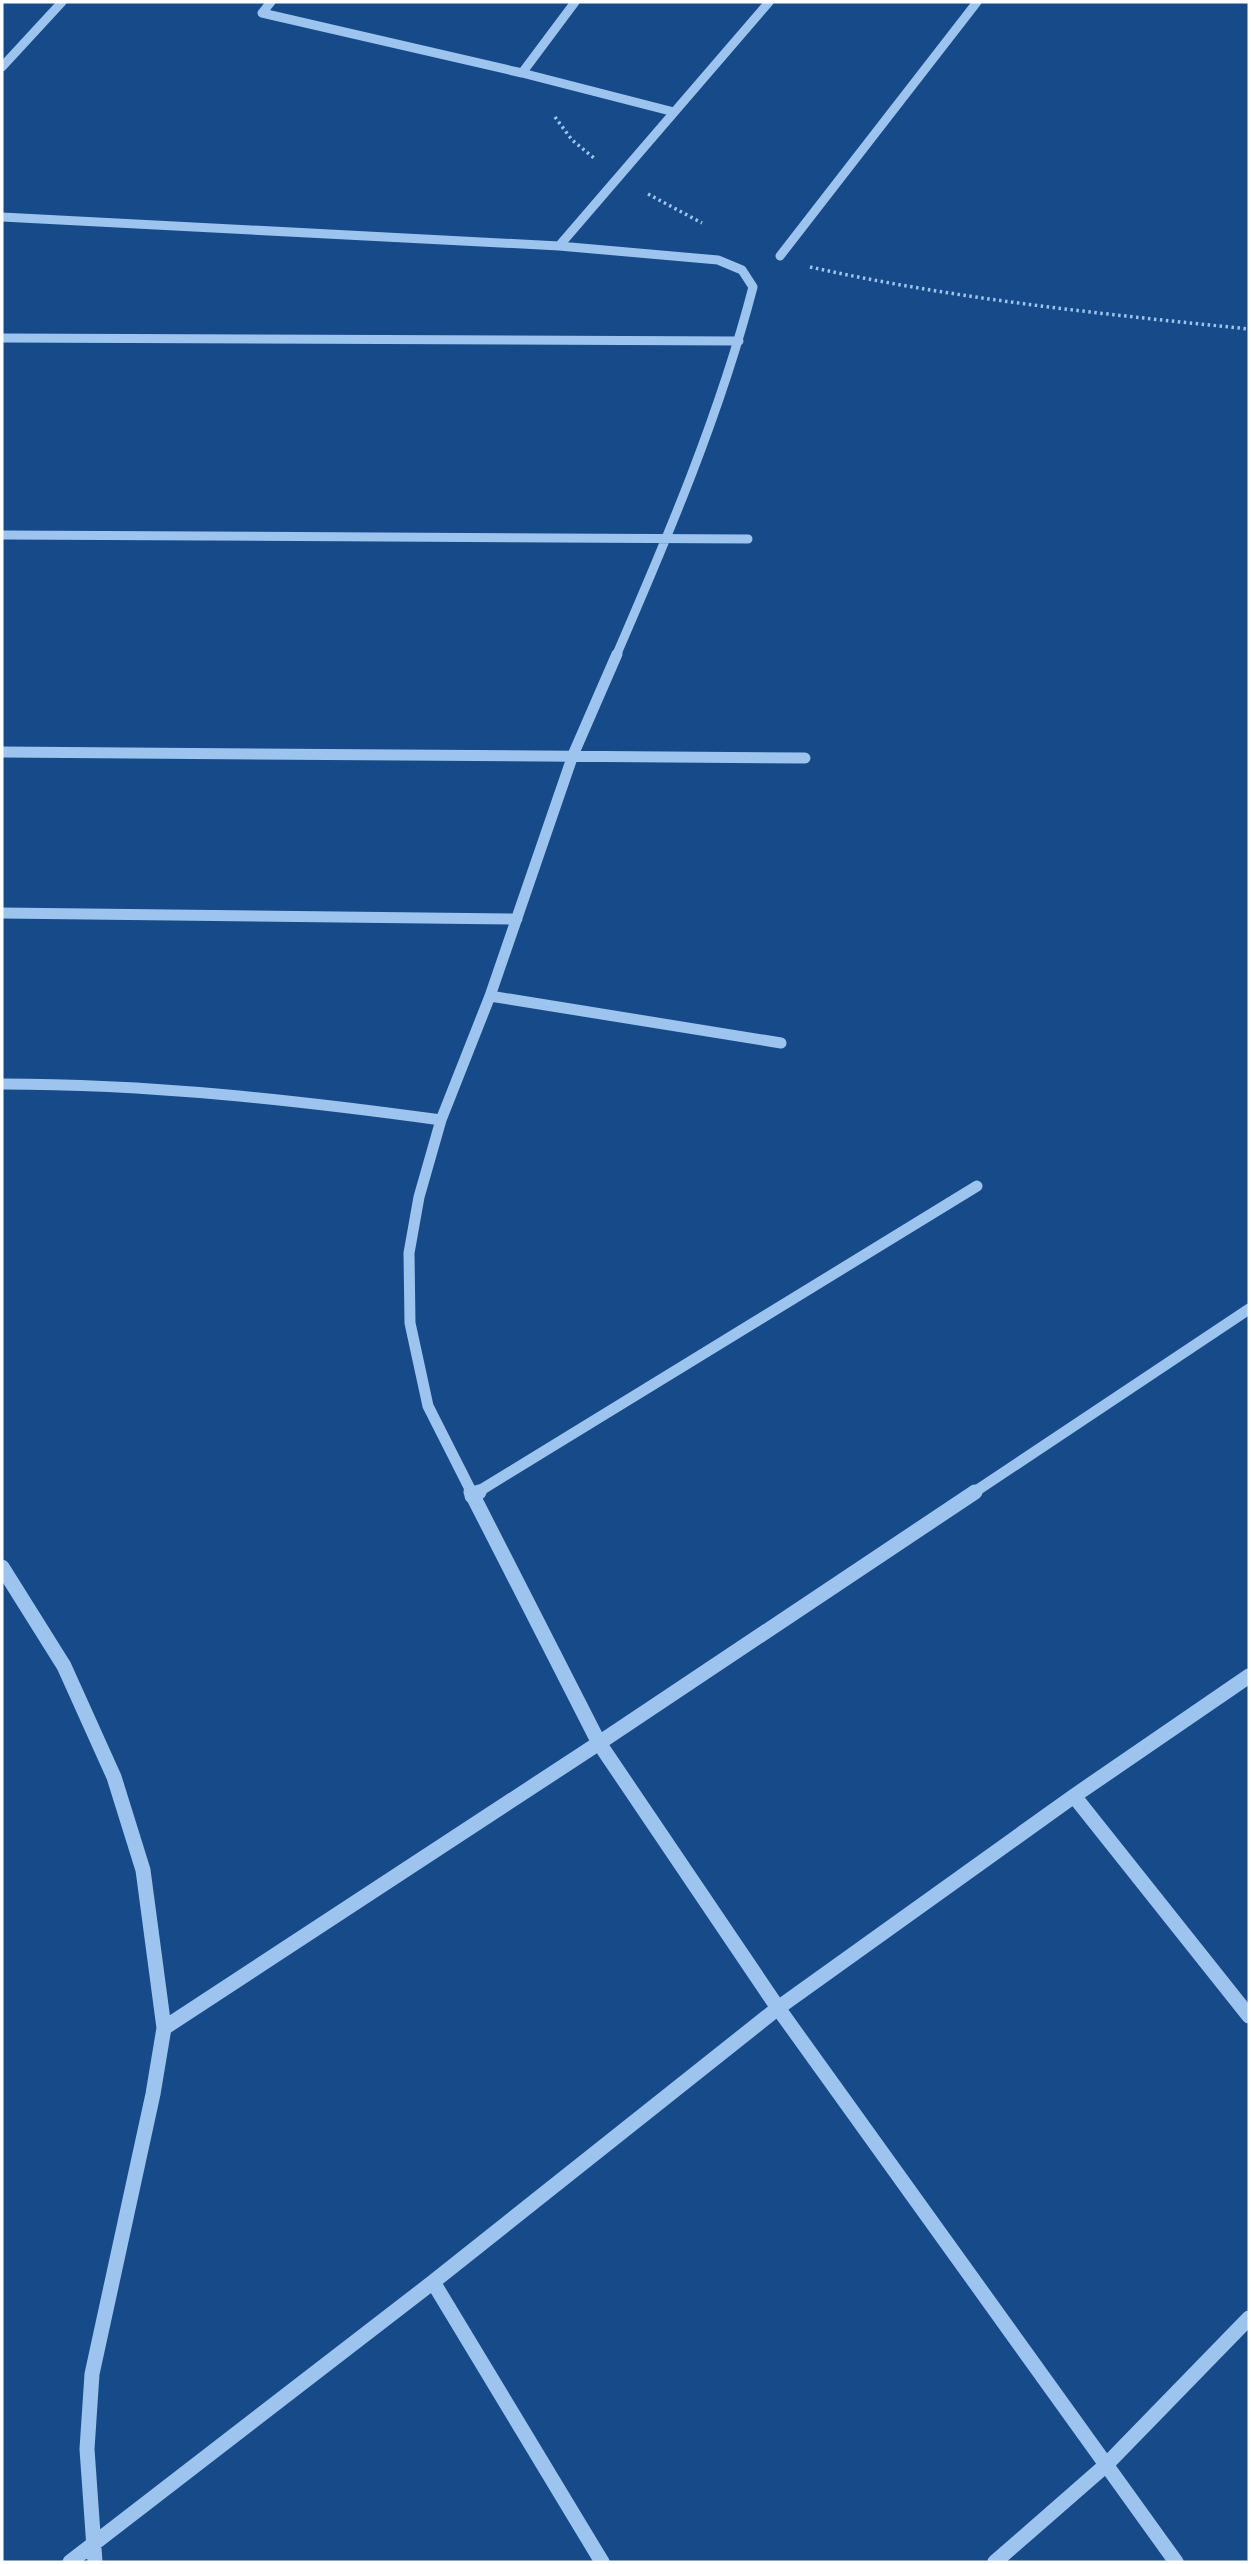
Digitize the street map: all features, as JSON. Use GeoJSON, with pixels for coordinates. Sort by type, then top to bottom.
{"type":"FeatureCollection","features":[{"type":"Feature","properties":{"kind":"street"},"geometry":{"type":"LineString","coordinates":[[2,67],[62,2]]}},
{"type":"Feature","properties":{"kind":"street"},"geometry":{"type":"LineString","coordinates":[[271,2],[262,13],[522,72],[674,112]]}},
{"type":"Feature","properties":{"kind":"street"},"geometry":{"type":"LineString","coordinates":[[522,72],[574,2]]}},
{"type":"Feature","properties":{"kind":"street"},"geometry":{"type":"LineString","coordinates":[[559,246],[769,2]]}},
{"type":"Feature","properties":{"kind":"street"},"geometry":{"type":"LineString","coordinates":[[780,256],[977,2]]}},
{"type":"Feature","properties":{"kind":"street"},"geometry":{"type":"LineString","coordinates":[[2,217],[559,246],[733,264],[750,279],[754,288],[739,341],[668,537],[573,755],[490,996],[441,1121],[419,1197],[409,1253],[410,1323],[429,1406],[472,1496],[599,1743],[778,2008],[1176,2562]]}},
{"type":"Feature","properties":{"kind":"street"},"geometry":{"type":"LineString","coordinates":[[2,338],[739,341]]}},
{"type":"Feature","properties":{"kind":"street"},"geometry":{"type":"LineString","coordinates":[[2,536],[748,539]]}},
{"type":"Feature","properties":{"kind":"street"},"geometry":{"type":"LineString","coordinates":[[2,752],[805,758]]}},
{"type":"Feature","properties":{"kind":"street"},"geometry":{"type":"LineString","coordinates":[[2,913],[517,919]]}},
{"type":"Feature","properties":{"kind":"street"},"geometry":{"type":"LineString","coordinates":[[490,996],[781,1043]]}},
{"type":"Feature","properties":{"kind":"street"},"geometry":{"type":"LineString","coordinates":[[2,1084],[152,1086],[303,1100],[441,1121]]}},
{"type":"Feature","properties":{"kind":"street"},"geometry":{"type":"LineString","coordinates":[[472,1496],[977,1186]]}},
{"type":"Feature","properties":{"kind":"street"},"geometry":{"type":"LineString","coordinates":[[164,2028],[599,1743],[1249,1309]]}},
{"type":"Feature","properties":{"kind":"street"},"geometry":{"type":"LineString","coordinates":[[2,1567],[64,1666],[114,1777],[144,1870],[164,2028],[153,2094],[92,2374],[87,2449],[95,2562]]}},
{"type":"Feature","properties":{"kind":"street"},"geometry":{"type":"LineString","coordinates":[[70,2562],[433,2282],[778,2008],[1074,1796],[1249,1676]]}},
{"type":"Feature","properties":{"kind":"street"},"geometry":{"type":"LineString","coordinates":[[1074,1796],[1249,2016]]}},
{"type":"Feature","properties":{"kind":"street"},"geometry":{"type":"LineString","coordinates":[[433,2282],[602,2562]]}},
{"type":"Feature","properties":{"kind":"street"},"geometry":{"type":"LineString","coordinates":[[995,2562],[1106,2465],[1249,2318]]}},
{"type":"Feature","properties":{"kind":"path"},"geometry":{"type":"LineString","coordinates":[[522,72],[572,140],[619,176],[708,226]]}},
{"type":"Feature","properties":{"kind":"path"},"geometry":{"type":"LineString","coordinates":[[780,256],[817,269],[891,284],[1064,310],[1249,329]]}}]}
